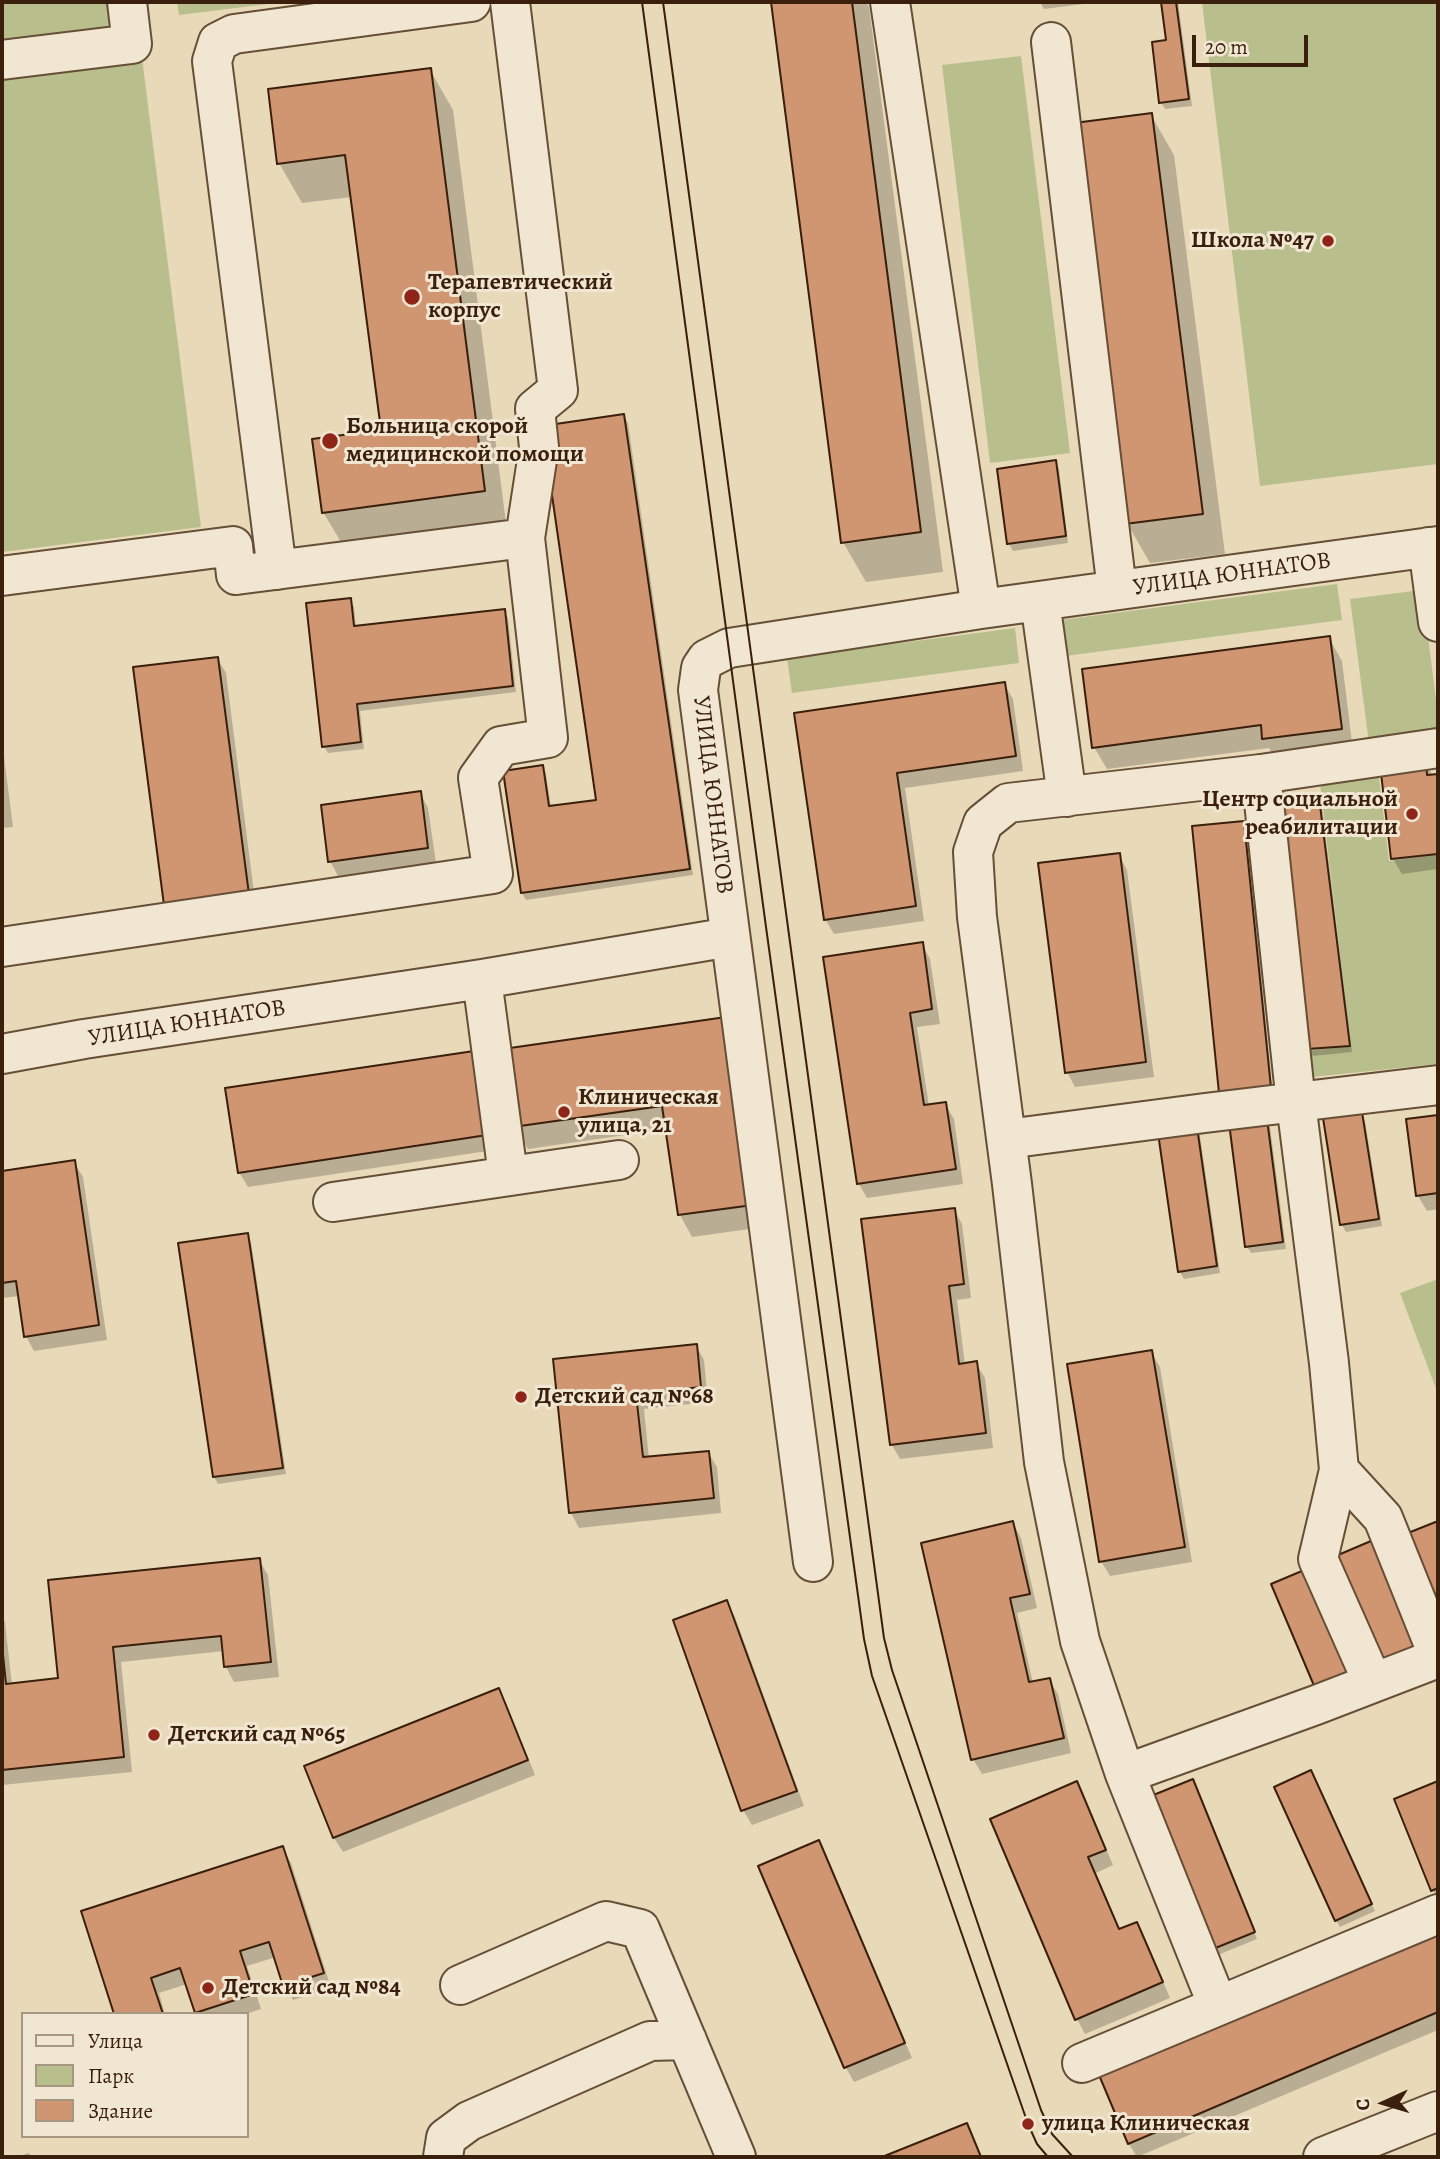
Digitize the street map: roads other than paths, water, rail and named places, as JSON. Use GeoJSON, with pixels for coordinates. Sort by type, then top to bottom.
{"type":"FeatureCollection","features":[{"type":"Feature","properties":{"kind":"street"},"geometry":{"type":"LineString","coordinates":[[2,60],[132,44],[127,2]]}},
{"type":"Feature","properties":{"kind":"street"},"geometry":{"type":"LineString","coordinates":[[277,570],[212,61],[218,42],[234,34],[471,2]]}},
{"type":"Feature","properties":{"kind":"street"},"geometry":{"type":"LineString","coordinates":[[2,947],[493,874],[478,778],[501,746],[548,738],[526,538],[539,447],[535,409],[558,390],[510,2]]}},
{"type":"Feature","properties":{"kind":"street"},"geometry":{"type":"LineString","coordinates":[[890,2],[981,609]]}},
{"type":"Feature","properties":{"kind":"street"},"geometry":{"type":"LineString","coordinates":[[1051,42],[1117,590]]}},
{"type":"Feature","properties":{"kind":"street"},"geometry":{"type":"LineString","coordinates":[[2,576],[233,546],[236,575],[526,538]]}},
{"type":"Feature","properties":{"kind":"street"},"geometry":{"type":"LineString","coordinates":[[1433,547],[1438,622]]}},
{"type":"Feature","properties":{"kind":"street","name":"УЛИЦА ЮННАТОВ"},"geometry":{"type":"LineString","coordinates":[[2,1054],[482,979],[730,937],[698,690],[701,668],[707,659],[729,648],[981,609],[1433,547]]}},
{"type":"Feature","properties":{"kind":"street"},"geometry":{"type":"LineString","coordinates":[[1040,601],[1067,797]]}},
{"type":"Feature","properties":{"kind":"street"},"geometry":{"type":"LineString","coordinates":[[1218,2006],[1125,1773],[1080,1641],[1048,1488],[1007,1139],[977,917],[973,852],[983,823],[1008,803],[1261,774],[1438,748]]}},
{"type":"Feature","properties":{"kind":"street"},"geometry":{"type":"LineString","coordinates":[[1261,774],[1339,1470],[1318,1559],[1373,1684]]}},
{"type":"Feature","properties":{"kind":"street"},"geometry":{"type":"LineString","coordinates":[[730,937],[813,1562]]}},
{"type":"Feature","properties":{"kind":"street"},"geometry":{"type":"LineString","coordinates":[[482,979],[508,1175]]}},
{"type":"Feature","properties":{"kind":"street"},"geometry":{"type":"LineString","coordinates":[[1007,1139],[1438,1085]]}},
{"type":"Feature","properties":{"kind":"street"},"geometry":{"type":"LineString","coordinates":[[332,1202],[619,1160]]}},
{"type":"Feature","properties":{"kind":"street"},"geometry":{"type":"LineString","coordinates":[[1125,1773],[1373,1684],[1438,1656],[1383,1518],[1339,1470]]}},
{"type":"Feature","properties":{"kind":"street"},"geometry":{"type":"LineString","coordinates":[[1082,2063],[1438,1914]]}},
{"type":"Feature","properties":{"kind":"street"},"geometry":{"type":"LineString","coordinates":[[460,1985],[606,1921],[640,1929],[736,2157]]}},
{"type":"Feature","properties":{"kind":"street"},"geometry":{"type":"LineString","coordinates":[[443,2157],[446,2138],[469,2121],[650,2041],[687,2040]]}},
{"type":"Feature","properties":{"kind":"street"},"geometry":{"type":"LineString","coordinates":[[1323,2157],[1438,2110]]}},
{"type":"Feature","properties":{"kind":"tram line"},"geometry":{"type":"LineString","coordinates":[[642,2],[864,1639],[872,1676],[1028,2124],[1037,2144],[1048,2157]]}},
{"type":"Feature","properties":{"kind":"tram line"},"geometry":{"type":"LineString","coordinates":[[663,2],[884,1638],[892,1670],[1041,2110],[1052,2134],[1073,2157]]}},
{"type":"Feature","properties":{"kind":"place","name":"Школа №47"},"geometry":{"type":"Point","coordinates":[1328,241]}},
{"type":"Feature","properties":{"kind":"place","name":"Терапевтический корпус"},"geometry":{"type":"Point","coordinates":[412,297]}},
{"type":"Feature","properties":{"kind":"place","name":"Больница скорой медицинской помощи"},"geometry":{"type":"Point","coordinates":[330,441]}},
{"type":"Feature","properties":{"kind":"place","name":"Центр социальной реабилитации"},"geometry":{"type":"Point","coordinates":[1412,814]}},
{"type":"Feature","properties":{"kind":"place","name":"Клиническая улица, 21"},"geometry":{"type":"Point","coordinates":[564,1112]}},
{"type":"Feature","properties":{"kind":"place","name":"Детский сад №68"},"geometry":{"type":"Point","coordinates":[521,1397]}},
{"type":"Feature","properties":{"kind":"place","name":"Детский сад №65"},"geometry":{"type":"Point","coordinates":[154,1735]}},
{"type":"Feature","properties":{"kind":"place","name":"Детский сад №84"},"geometry":{"type":"Point","coordinates":[208,1988]}},
{"type":"Feature","properties":{"kind":"place","name":"улица Клиническая"},"geometry":{"type":"Point","coordinates":[1028,2124]}}]}
